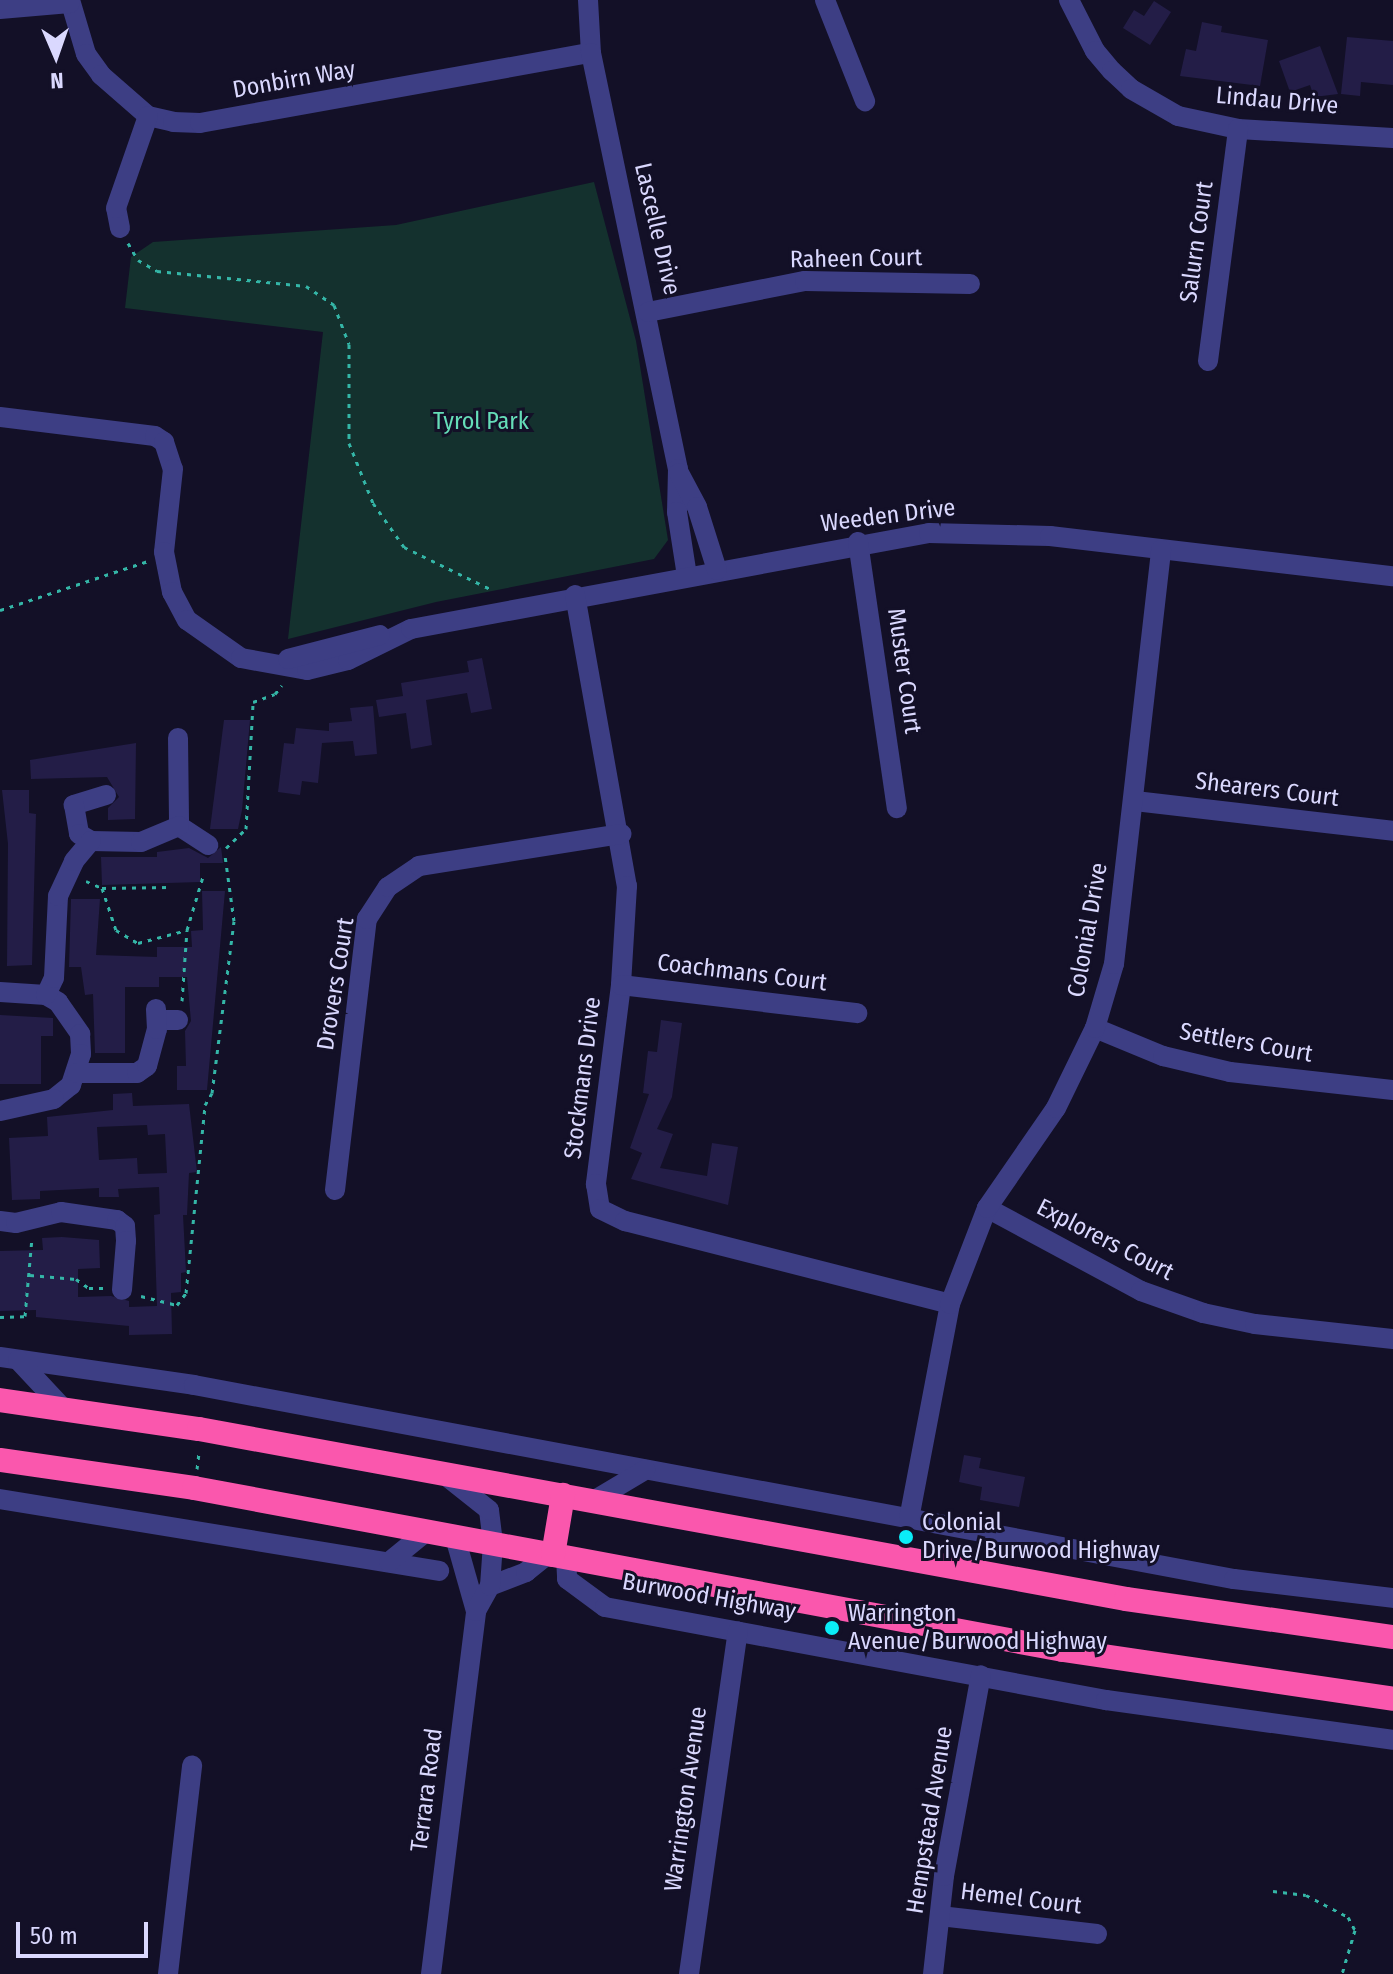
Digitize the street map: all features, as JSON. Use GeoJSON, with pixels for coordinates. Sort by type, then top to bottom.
{"type":"FeatureCollection","features":[{"type":"Feature","properties":{"kind":"highway"},"geometry":{"type":"LineString","coordinates":[[0,1400],[62,1407],[1254,1620],[1393,1637]]}},
{"type":"Feature","properties":{"kind":"highway","name":"Burwood Highway"},"geometry":{"type":"LineString","coordinates":[[0,1460],[194,1488],[1063,1650],[1393,1699]]}},
{"type":"Feature","properties":{"kind":"highway"},"geometry":{"type":"LineString","coordinates":[[556,1555],[563,1495]]}},
{"type":"Feature","properties":{"kind":"street","name":"Lascelle Drive"},"geometry":{"type":"LineString","coordinates":[[588,0],[591,53],[648,312],[678,469],[677,512],[687,576]]}},
{"type":"Feature","properties":{"kind":"street"},"geometry":{"type":"LineString","coordinates":[[825,0],[865,101]]}},
{"type":"Feature","properties":{"kind":"street","name":"Lindau Drive"},"geometry":{"type":"LineString","coordinates":[[1069,0],[1095,51],[1131,89],[1178,116],[1238,129],[1393,138]]}},
{"type":"Feature","properties":{"kind":"street"},"geometry":{"type":"LineString","coordinates":[[0,9],[70,2],[86,54],[148,116],[116,208],[120,228]]}},
{"type":"Feature","properties":{"kind":"street","name":"Donbirn Way"},"geometry":{"type":"LineString","coordinates":[[148,116],[200,123],[591,53]]}},
{"type":"Feature","properties":{"kind":"street","name":"Salurn Court"},"geometry":{"type":"LineString","coordinates":[[1208,361],[1238,129]]}},
{"type":"Feature","properties":{"kind":"street","name":"Raheen Court"},"geometry":{"type":"LineString","coordinates":[[648,312],[805,281],[970,284]]}},
{"type":"Feature","properties":{"kind":"street","name":"Weeden Drive"},"geometry":{"type":"LineString","coordinates":[[0,417],[155,436],[164,442],[173,469],[164,552],[172,592],[202,635],[256,661],[320,669],[348,660],[395,634],[575,595],[858,542],[984,532],[1393,576]]}},
{"type":"Feature","properties":{"kind":"street","name":"Lascelle Drive"},"geometry":{"type":"LineString","coordinates":[[678,469],[697,507],[717,570]]}},
{"type":"Feature","properties":{"kind":"street","name":"Muster Court"},"geometry":{"type":"LineString","coordinates":[[858,542],[897,808]]}},
{"type":"Feature","properties":{"kind":"street","name":"Colonial Drive"},"geometry":{"type":"LineString","coordinates":[[909,1519],[950,1304],[987,1208],[1056,1108],[1095,1028],[1114,964],[1135,801],[1161,550]]}},
{"type":"Feature","properties":{"kind":"street","name":"Stockmans Drive"},"geometry":{"type":"LineString","coordinates":[[575,595],[621,834],[627,928],[596,1184],[600,1209],[625,1221],[950,1304]]}},
{"type":"Feature","properties":{"kind":"street"},"geometry":{"type":"LineString","coordinates":[[178,738],[179,826]]}},
{"type":"Feature","properties":{"kind":"street"},"geometry":{"type":"LineString","coordinates":[[106,795],[74,805],[72,818],[79,834],[91,841],[141,842],[179,826]]}},
{"type":"Feature","properties":{"kind":"street","name":"Shearers Court"},"geometry":{"type":"LineString","coordinates":[[1135,801],[1393,831]]}},
{"type":"Feature","properties":{"kind":"street"},"geometry":{"type":"LineString","coordinates":[[179,826],[208,845]]}},
{"type":"Feature","properties":{"kind":"street","name":"Drovers Court"},"geometry":{"type":"LineString","coordinates":[[335,1190],[367,919],[388,887],[419,866],[621,834]]}},
{"type":"Feature","properties":{"kind":"street"},"geometry":{"type":"LineString","coordinates":[[46,995],[54,978],[58,896],[68,873],[91,841]]}},
{"type":"Feature","properties":{"kind":"street","name":"Coachmans Court"},"geometry":{"type":"LineString","coordinates":[[621,985],[857,1013]]}},
{"type":"Feature","properties":{"kind":"street"},"geometry":{"type":"LineString","coordinates":[[0,992],[46,995],[72,1017],[80,1034],[77,1073],[54,1099],[0,1111]]}},
{"type":"Feature","properties":{"kind":"street"},"geometry":{"type":"LineString","coordinates":[[77,1073],[137,1073],[147,1066],[164,1016]]}},
{"type":"Feature","properties":{"kind":"street","name":"Settlers Court"},"geometry":{"type":"LineString","coordinates":[[1095,1028],[1163,1056],[1230,1072],[1393,1090]]}},
{"type":"Feature","properties":{"kind":"street","name":"Explorers Court"},"geometry":{"type":"LineString","coordinates":[[987,1208],[1141,1291],[1203,1313],[1255,1324],[1393,1339]]}},
{"type":"Feature","properties":{"kind":"street"},"geometry":{"type":"LineString","coordinates":[[0,1221],[61,1212],[117,1220],[125,1226],[122,1290]]}},
{"type":"Feature","properties":{"kind":"street"},"geometry":{"type":"LineString","coordinates":[[9,1358],[62,1407]]}},
{"type":"Feature","properties":{"kind":"street"},"geometry":{"type":"LineString","coordinates":[[9,1358],[131,1374],[1234,1579],[1393,1598]]}},
{"type":"Feature","properties":{"kind":"street"},"geometry":{"type":"LineString","coordinates":[[593,1501],[645,1470]]}},
{"type":"Feature","properties":{"kind":"street","name":"Terrara Road"},"geometry":{"type":"LineString","coordinates":[[431,1974],[476,1611],[490,1586],[493,1543],[489,1510],[445,1475]]}},
{"type":"Feature","properties":{"kind":"street"},"geometry":{"type":"LineString","coordinates":[[0,1499],[439,1571]]}},
{"type":"Feature","properties":{"kind":"street"},"geometry":{"type":"LineString","coordinates":[[389,1562],[427,1531]]}},
{"type":"Feature","properties":{"kind":"street","name":"Terrara Road"},"geometry":{"type":"LineString","coordinates":[[455,1537],[476,1611]]}},
{"type":"Feature","properties":{"kind":"street"},"geometry":{"type":"LineString","coordinates":[[490,1586],[526,1572],[556,1555]]}},
{"type":"Feature","properties":{"kind":"street","name":"Burwood Highway"},"geometry":{"type":"LineString","coordinates":[[556,1555],[567,1579],[594,1603],[1106,1700],[1393,1740]]}},
{"type":"Feature","properties":{"kind":"street"},"geometry":{"type":"LineString","coordinates":[[1234,1579],[1254,1620]]}},
{"type":"Feature","properties":{"kind":"street","name":"Warrington Avenue"},"geometry":{"type":"LineString","coordinates":[[689,1974],[738,1631]]}},
{"type":"Feature","properties":{"kind":"street","name":"Hempstead Avenue"},"geometry":{"type":"LineString","coordinates":[[933,1974],[981,1675]]}},
{"type":"Feature","properties":{"kind":"street"},"geometry":{"type":"LineString","coordinates":[[168,1974],[192,1765]]}},
{"type":"Feature","properties":{"kind":"street","name":"Hemel Court"},"geometry":{"type":"LineString","coordinates":[[940,1916],[1097,1934]]}},
{"type":"Feature","properties":{"kind":"path"},"geometry":{"type":"LineString","coordinates":[[120,228],[138,260],[157,271],[306,286],[334,305],[349,344],[349,443],[373,503],[404,547],[492,590]]}},
{"type":"Feature","properties":{"kind":"path"},"geometry":{"type":"LineString","coordinates":[[0,610],[148,561]]}},
{"type":"Feature","properties":{"kind":"path"},"geometry":{"type":"LineString","coordinates":[[30,1275],[131,1289],[144,1300],[177,1305],[186,1293],[205,1105],[212,1093],[234,921],[225,850],[246,829],[253,702],[275,694],[282,685]]}},
{"type":"Feature","properties":{"kind":"path"},"geometry":{"type":"LineString","coordinates":[[68,873],[102,888],[171,887]]}},
{"type":"Feature","properties":{"kind":"path"},"geometry":{"type":"LineString","coordinates":[[164,1016],[204,873]]}},
{"type":"Feature","properties":{"kind":"path"},"geometry":{"type":"LineString","coordinates":[[102,888],[116,930],[127,941],[138,943],[187,930]]}},
{"type":"Feature","properties":{"kind":"path"},"geometry":{"type":"LineString","coordinates":[[0,1317],[25,1316],[33,1233],[29,1219]]}},
{"type":"Feature","properties":{"kind":"path"},"geometry":{"type":"LineString","coordinates":[[196,1473],[199,1453]]}},
{"type":"Feature","properties":{"kind":"path"},"geometry":{"type":"LineString","coordinates":[[1273,1891],[1306,1895],[1348,1917],[1355,1930],[1342,1974]]}},
{"type":"Feature","properties":{"kind":"green space","name":"Tyrol Park"},"geometry":{"type":"Polygon","coordinates":[[[594,182],[636,341],[668,540],[654,559],[436,602],[288,639],[323,332],[125,308],[131,257],[153,242],[396,225],[594,182]]]}},
{"type":"Feature","properties":{"kind":"building"},"geometry":{"type":"Polygon","coordinates":[[[1154,1],[1171,12],[1150,45],[1123,28],[1134,10],[1144,16],[1154,1]]]}},
{"type":"Feature","properties":{"kind":"building"},"geometry":{"type":"Polygon","coordinates":[[[1202,22],[1222,26],[1221,32],[1268,40],[1260,86],[1180,76],[1186,49],[1196,51],[1202,22]]]}},
{"type":"Feature","properties":{"kind":"building"},"geometry":{"type":"Polygon","coordinates":[[[1347,37],[1393,41],[1393,85],[1361,82],[1360,96],[1341,94],[1347,37]]]}},
{"type":"Feature","properties":{"kind":"building"},"geometry":{"type":"Polygon","coordinates":[[[1320,46],[1338,94],[1314,97],[1310,85],[1290,92],[1279,61],[1320,46]]]}},
{"type":"Feature","properties":{"kind":"building"},"geometry":{"type":"Polygon","coordinates":[[[482,658],[492,709],[471,713],[467,693],[426,700],[432,745],[411,749],[406,713],[379,717],[376,700],[403,696],[401,683],[469,672],[467,661],[482,658]]]}},
{"type":"Feature","properties":{"kind":"building"},"geometry":{"type":"Polygon","coordinates":[[[373,706],[377,754],[355,756],[353,741],[322,743],[318,783],[302,781],[300,795],[278,792],[284,743],[294,744],[296,728],[329,731],[329,723],[352,721],[350,708],[373,706]]]}},
{"type":"Feature","properties":{"kind":"building"},"geometry":{"type":"Polygon","coordinates":[[[224,720],[250,720],[242,810],[238,829],[210,829],[224,720]]]}},
{"type":"Feature","properties":{"kind":"building"},"geometry":{"type":"Polygon","coordinates":[[[136,743],[135,819],[108,820],[108,808],[119,797],[107,777],[31,779],[30,760],[136,743]]]}},
{"type":"Feature","properties":{"kind":"building"},"geometry":{"type":"Polygon","coordinates":[[[2,790],[29,790],[29,813],[36,814],[32,965],[7,966],[8,844],[2,790]]]}},
{"type":"Feature","properties":{"kind":"building"},"geometry":{"type":"Polygon","coordinates":[[[221,847],[223,863],[200,863],[200,882],[102,885],[101,857],[157,857],[157,852],[189,848],[208,858],[221,847]]]}},
{"type":"Feature","properties":{"kind":"building"},"geometry":{"type":"Polygon","coordinates":[[[202,891],[225,891],[207,1090],[177,1090],[177,1066],[186,1066],[185,1031],[191,1021],[187,977],[159,977],[159,987],[125,987],[125,1053],[95,1053],[93,994],[85,995],[81,967],[69,967],[71,899],[100,899],[96,955],[157,957],[157,947],[192,947],[191,931],[203,930],[202,891]]]}},
{"type":"Feature","properties":{"kind":"building"},"geometry":{"type":"Polygon","coordinates":[[[0,1015],[53,1018],[53,1036],[41,1036],[41,1084],[0,1084],[0,1015]]]}},
{"type":"Feature","properties":{"kind":"building"},"geometry":{"type":"Polygon","coordinates":[[[661,1020],[682,1023],[672,1097],[657,1129],[673,1134],[660,1168],[707,1176],[712,1143],[738,1147],[728,1205],[631,1179],[642,1153],[630,1148],[649,1094],[643,1093],[648,1051],[657,1052],[661,1020]]]}},
{"type":"Feature","properties":{"kind":"building"},"geometry":{"type":"Polygon","coordinates":[[[132,1093],[133,1106],[189,1104],[197,1172],[189,1173],[187,1215],[183,1215],[186,1272],[181,1273],[181,1292],[171,1293],[172,1334],[129,1335],[129,1326],[36,1317],[36,1310],[0,1311],[0,1251],[43,1250],[42,1238],[62,1237],[99,1240],[100,1268],[78,1269],[78,1297],[111,1296],[129,1301],[129,1307],[157,1306],[154,1215],[160,1214],[159,1187],[118,1189],[119,1197],[99,1197],[99,1188],[40,1191],[40,1199],[12,1200],[9,1138],[48,1136],[47,1117],[113,1110],[113,1094],[132,1093]],[[147,1125],[97,1127],[99,1160],[137,1158],[138,1174],[167,1173],[165,1134],[148,1135],[147,1125]]]}},
{"type":"Feature","properties":{"kind":"building"},"geometry":{"type":"Polygon","coordinates":[[[964,1455],[981,1458],[979,1468],[1025,1477],[1019,1507],[980,1500],[982,1487],[959,1482],[964,1455]]]}},
{"type":"Feature","properties":{"kind":"place","name":"Colonial Drive/Burwood Highway"},"geometry":{"type":"Point","coordinates":[906,1537]}},
{"type":"Feature","properties":{"kind":"place","name":"Warrington Avenue/Burwood Highway"},"geometry":{"type":"Point","coordinates":[832,1628]}}]}
